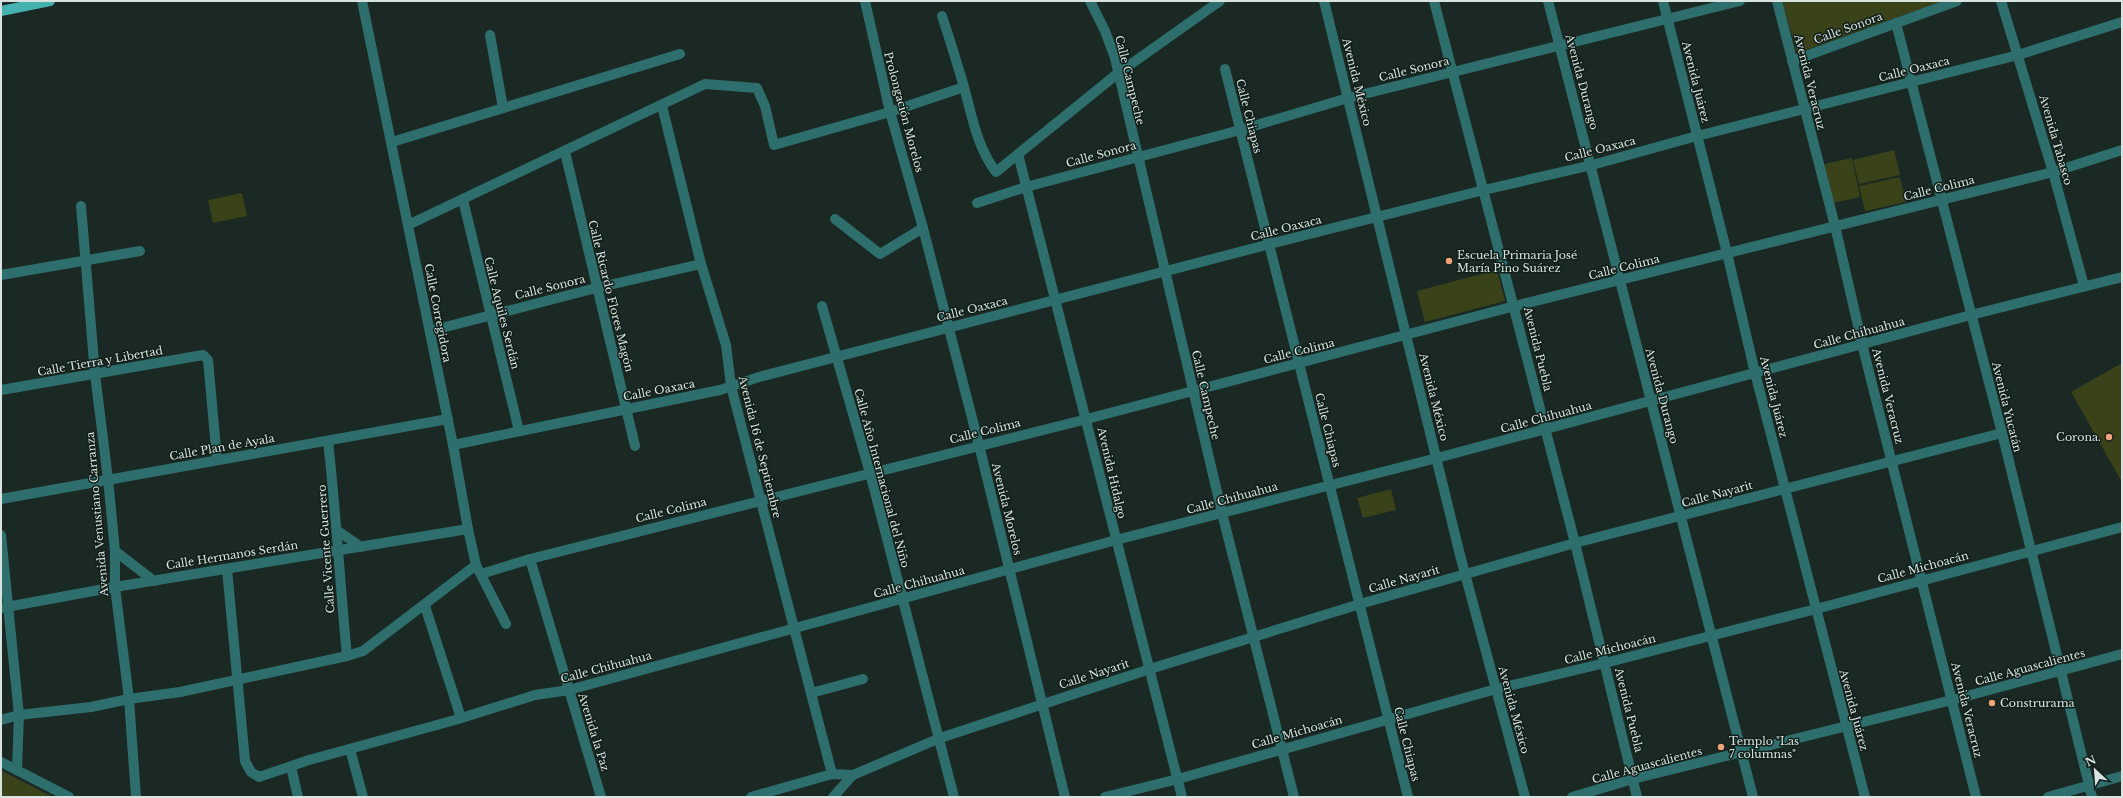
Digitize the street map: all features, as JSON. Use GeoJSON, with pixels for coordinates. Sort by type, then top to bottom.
{"type":"FeatureCollection","features":[{"type":"Feature","properties":{"kind":"main road"},"geometry":{"type":"LineString","coordinates":[[1,11],[27,3],[50,1]]}},
{"type":"Feature","properties":{"kind":"street","name":"Calle Corregidora"},"geometry":{"type":"LineString","coordinates":[[362,1],[448,419],[468,529],[479,569],[506,624]]}},
{"type":"Feature","properties":{"kind":"street","name":"Prolongación Morelos"},"geometry":{"type":"LineString","coordinates":[[865,1],[890,112],[922,228]]}},
{"type":"Feature","properties":{"kind":"street","name":"Calle Campeche"},"geometry":{"type":"LineString","coordinates":[[1090,1],[1105,30],[1115,58],[1117,74],[1192,391],[1294,797]]}},
{"type":"Feature","properties":{"kind":"street","name":"Avenida México"},"geometry":{"type":"LineString","coordinates":[[1324,1],[1466,574],[1525,797]]}},
{"type":"Feature","properties":{"kind":"street","name":"Avenida Puebla"},"geometry":{"type":"LineString","coordinates":[[1434,1],[1515,306],[1605,663],[1637,797]]}},
{"type":"Feature","properties":{"kind":"street","name":"Avenida Durango"},"geometry":{"type":"LineString","coordinates":[[1548,1],[1592,165],[1619,281],[1713,635],[1753,797]]}},
{"type":"Feature","properties":{"kind":"street","name":"Avenida Juárez"},"geometry":{"type":"LineString","coordinates":[[1663,1],[1727,253],[1755,373],[1865,797]]}},
{"type":"Feature","properties":{"kind":"street","name":"Calle Sonora"},"geometry":{"type":"LineString","coordinates":[[977,203],[1026,187],[1137,156],[1240,130],[1348,98],[1740,1]]}},
{"type":"Feature","properties":{"kind":"street","name":"Avenida Veracruz"},"geometry":{"type":"LineString","coordinates":[[1777,1],[1835,226],[1862,344],[1976,797]]}},
{"type":"Feature","properties":{"kind":"street","name":"Calle Sonora"},"geometry":{"type":"LineString","coordinates":[[1792,61],[1957,1]]}},
{"type":"Feature","properties":{"kind":"street","name":"Avenida Tabasco"},"geometry":{"type":"LineString","coordinates":[[2001,1],[2053,172],[2084,286]]}},
{"type":"Feature","properties":{"kind":"street"},"geometry":{"type":"LineString","coordinates":[[942,16],[964,87],[973,123],[988,161],[996,172],[1117,74],[1215,3]]}},
{"type":"Feature","properties":{"kind":"street","name":"Calle Oaxaca"},"geometry":{"type":"LineString","coordinates":[[453,445],[626,408],[720,390],[948,327],[1056,301],[1270,244],[1378,218],[1484,190],[1592,165],[1698,136],[2018,55],[2122,22]]}},
{"type":"Feature","properties":{"kind":"street","name":"Avenida Yucatán"},"geometry":{"type":"LineString","coordinates":[[1896,23],[2002,433],[2092,797]]}},
{"type":"Feature","properties":{"kind":"street"},"geometry":{"type":"LineString","coordinates":[[490,35],[503,108]]}},
{"type":"Feature","properties":{"kind":"street"},"geometry":{"type":"LineString","coordinates":[[392,142],[680,54]]}},
{"type":"Feature","properties":{"kind":"street","name":"Calle Chiapas"},"geometry":{"type":"LineString","coordinates":[[1225,69],[1408,797]]}},
{"type":"Feature","properties":{"kind":"street"},"geometry":{"type":"LineString","coordinates":[[408,225],[662,106],[705,84],[757,88],[765,106],[774,145],[890,112],[964,87]]}},
{"type":"Feature","properties":{"kind":"street","name":"Avenida 16 de Septiembre"},"geometry":{"type":"LineString","coordinates":[[662,106],[701,264],[726,346],[731,386],[795,627],[832,774]]}},
{"type":"Feature","properties":{"kind":"street","name":"Calle Colima"},"geometry":{"type":"LineString","coordinates":[[479,569],[530,559],[1087,419],[1407,336],[1515,306],[2053,172],[2122,150]]}},
{"type":"Feature","properties":{"kind":"street","name":"Calle Ricardo Flores Magón"},"geometry":{"type":"LineString","coordinates":[[564,152],[635,446]]}},
{"type":"Feature","properties":{"kind":"street","name":"Avenida Hidalgo"},"geometry":{"type":"LineString","coordinates":[[1018,154],[1087,419],[1116,540],[1182,797]]}},
{"type":"Feature","properties":{"kind":"street","name":"Calle Aquiles Serdán"},"geometry":{"type":"LineString","coordinates":[[463,200],[519,431]]}},
{"type":"Feature","properties":{"kind":"street","name":"Avenida Venustiano Carranza"},"geometry":{"type":"LineString","coordinates":[[81,206],[95,374],[115,551],[115,587],[129,699],[136,797]]}},
{"type":"Feature","properties":{"kind":"street"},"geometry":{"type":"LineString","coordinates":[[835,219],[852,234],[880,254],[922,228]]}},
{"type":"Feature","properties":{"kind":"street","name":"Avenida Morelos"},"geometry":{"type":"LineString","coordinates":[[922,228],[979,445],[1009,570],[1044,703],[1065,797]]}},
{"type":"Feature","properties":{"kind":"street"},"geometry":{"type":"LineString","coordinates":[[1,275],[140,251]]}},
{"type":"Feature","properties":{"kind":"street","name":"Calle Sonora"},"geometry":{"type":"LineString","coordinates":[[430,331],[596,288],[701,264]]}},
{"type":"Feature","properties":{"kind":"street","name":"Calle Chihuahua"},"geometry":{"type":"LineString","coordinates":[[237,678],[245,761],[251,772],[259,777],[309,760],[461,718],[535,695],[569,690],[1116,540],[1437,458],[1971,315],[2122,277]]}},
{"type":"Feature","properties":{"kind":"street","name":"Calle Año Internacional del Niño"},"geometry":{"type":"LineString","coordinates":[[822,306],[870,473],[902,599],[940,738],[954,797]]}},
{"type":"Feature","properties":{"kind":"street","name":"Calle Tierra y Libertad"},"geometry":{"type":"LineString","coordinates":[[1,390],[203,355],[208,360],[217,460]]}},
{"type":"Feature","properties":{"kind":"street","name":"Calle Plan de Ayala"},"geometry":{"type":"LineString","coordinates":[[1,500],[108,479],[448,419]]}},
{"type":"Feature","properties":{"kind":"street","name":"Calle Nayarit"},"geometry":{"type":"LineString","coordinates":[[833,797],[853,775],[940,738],[1150,669],[1360,604],[1575,543],[2002,433]]}},
{"type":"Feature","properties":{"kind":"street","name":"Calle Vicente Guerrero"},"geometry":{"type":"LineString","coordinates":[[328,441],[338,531],[336,550],[347,656]]}},
{"type":"Feature","properties":{"kind":"street","name":"Calle Michoacán"},"geometry":{"type":"LineString","coordinates":[[1105,797],[1178,779],[1496,689],[1605,663],[1816,609],[2122,527]]}},
{"type":"Feature","properties":{"kind":"street","name":"Calle Hermanos Serdán"},"geometry":{"type":"LineString","coordinates":[[4,607],[115,587],[468,529]]}},
{"type":"Feature","properties":{"kind":"street"},"geometry":{"type":"LineString","coordinates":[[338,531],[361,547]]}},
{"type":"Feature","properties":{"kind":"street"},"geometry":{"type":"LineString","coordinates":[[1,535],[4,607],[19,715],[17,769]]}},
{"type":"Feature","properties":{"kind":"street"},"geometry":{"type":"LineString","coordinates":[[115,551],[154,581]]}},
{"type":"Feature","properties":{"kind":"street","name":"Avenida la Paz"},"geometry":{"type":"LineString","coordinates":[[530,559],[601,797]]}},
{"type":"Feature","properties":{"kind":"street"},"geometry":{"type":"LineString","coordinates":[[227,569],[237,678]]}},
{"type":"Feature","properties":{"kind":"street"},"geometry":{"type":"LineString","coordinates":[[1,720],[19,715],[91,707],[129,699],[180,692],[237,678],[347,656],[363,651],[479,569]]}},
{"type":"Feature","properties":{"kind":"street"},"geometry":{"type":"LineString","coordinates":[[425,606],[461,718]]}},
{"type":"Feature","properties":{"kind":"street","name":"Calle Aguascalientes"},"geometry":{"type":"LineString","coordinates":[[1572,797],[1633,779],[1742,753],[2061,672],[2122,654]]}},
{"type":"Feature","properties":{"kind":"street"},"geometry":{"type":"LineString","coordinates":[[811,693],[862,679]]}},
{"type":"Feature","properties":{"kind":"street"},"geometry":{"type":"LineString","coordinates":[[350,749],[363,797]]}},
{"type":"Feature","properties":{"kind":"street"},"geometry":{"type":"LineString","coordinates":[[1,762],[70,797]]}},
{"type":"Feature","properties":{"kind":"street"},"geometry":{"type":"LineString","coordinates":[[291,767],[298,797]]}},
{"type":"Feature","properties":{"kind":"street"},"geometry":{"type":"LineString","coordinates":[[751,797],[832,774],[853,775]]}},
{"type":"Feature","properties":{"kind":"street"},"geometry":{"type":"LineString","coordinates":[[2048,797],[2122,776]]}},
{"type":"Feature","properties":{"kind":"green space"},"geometry":{"type":"Polygon","coordinates":[[[1782,1],[1943,1],[1797,53],[1782,1]]]}},
{"type":"Feature","properties":{"kind":"green space"},"geometry":{"type":"Polygon","coordinates":[[[1894,150],[1900,175],[1859,184],[1853,160],[1894,150]]]}},
{"type":"Feature","properties":{"kind":"green space"},"geometry":{"type":"Polygon","coordinates":[[[1852,158],[1860,197],[1833,203],[1824,164],[1852,158]]]}},
{"type":"Feature","properties":{"kind":"green space"},"geometry":{"type":"Polygon","coordinates":[[[1900,177],[1906,202],[1865,211],[1859,186],[1900,177]]]}},
{"type":"Feature","properties":{"kind":"green space"},"geometry":{"type":"Polygon","coordinates":[[[242,193],[247,216],[213,223],[208,200],[242,193]]]}},
{"type":"Feature","properties":{"kind":"green space"},"geometry":{"type":"Polygon","coordinates":[[[1497,270],[1505,301],[1425,322],[1417,291],[1497,270]]]}},
{"type":"Feature","properties":{"kind":"green space","name":"Corona."},"geometry":{"type":"Polygon","coordinates":[[[2122,363],[2122,482],[2071,392],[2122,363]]]}},
{"type":"Feature","properties":{"kind":"green space"},"geometry":{"type":"Polygon","coordinates":[[[1391,489],[1396,510],[1363,518],[1357,498],[1391,489]]]}},
{"type":"Feature","properties":{"kind":"green space"},"geometry":{"type":"Polygon","coordinates":[[[1,770],[8,774],[53,797],[1,797],[1,770]]]}},
{"type":"Feature","properties":{"kind":"place","name":"Escuela Primaria José María Pino Suárez"},"geometry":{"type":"Point","coordinates":[1449,261]}},
{"type":"Feature","properties":{"kind":"place","name":"Corona."},"geometry":{"type":"Point","coordinates":[2109,437]}},
{"type":"Feature","properties":{"kind":"place","name":"Construrama"},"geometry":{"type":"Point","coordinates":[1992,703]}},
{"type":"Feature","properties":{"kind":"place","name":"Templo \"Las 7 columnas\""},"geometry":{"type":"Point","coordinates":[1721,747]}}]}
